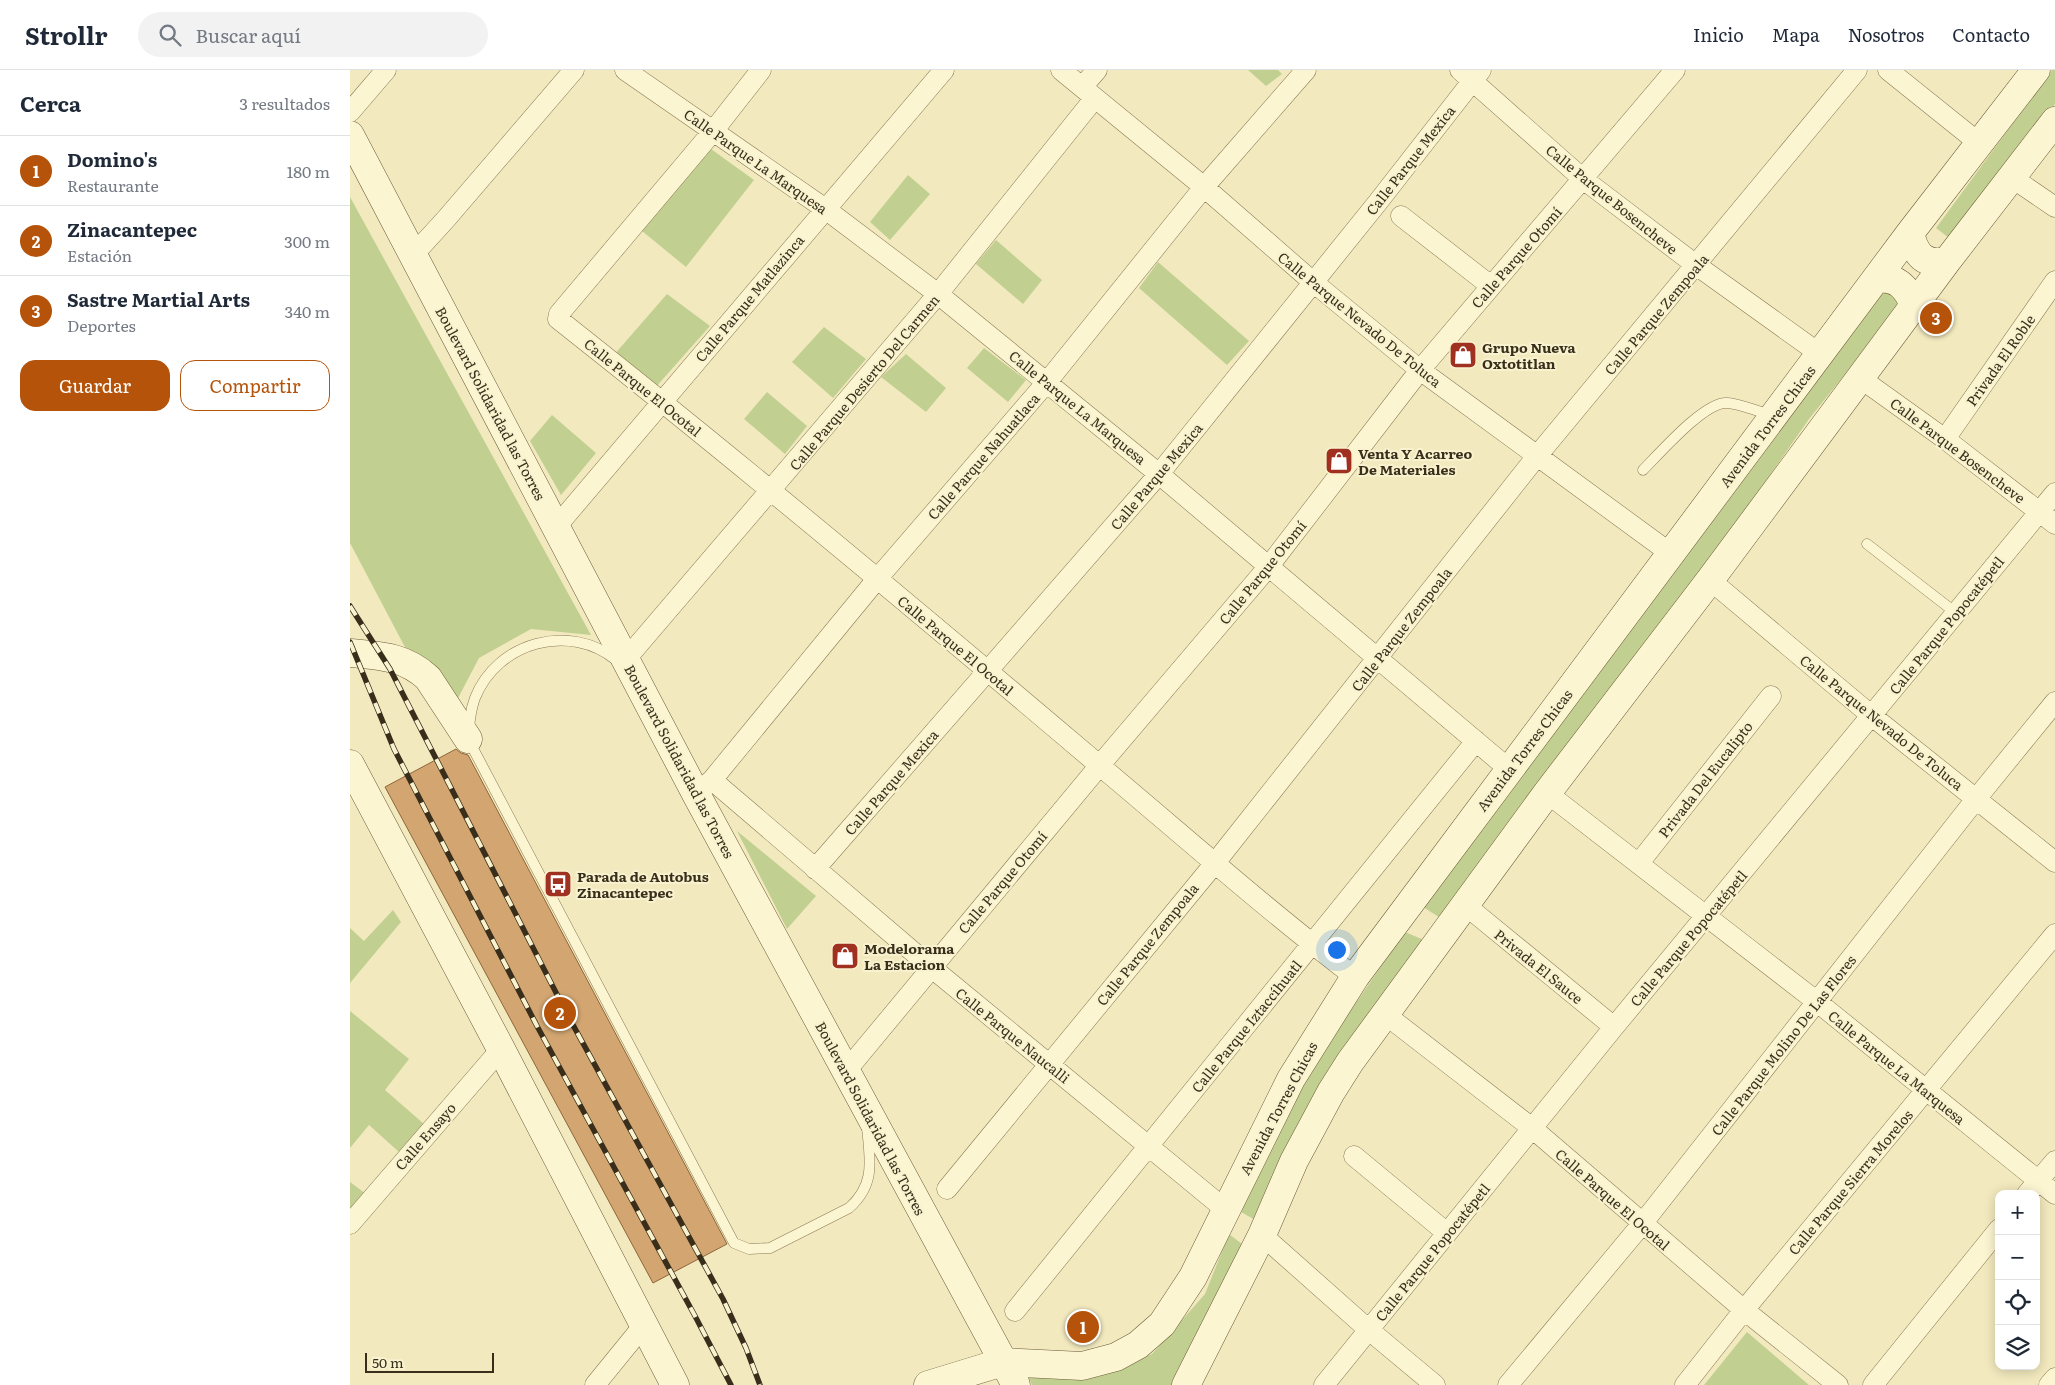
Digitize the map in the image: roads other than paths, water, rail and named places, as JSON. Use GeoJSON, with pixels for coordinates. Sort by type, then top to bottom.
{"type":"FeatureCollection","features":[{"type":"Feature","properties":{"kind":"main road","name":"Avenida Torres Chicas"},"geometry":{"type":"LineString","coordinates":[[928,1385],[1082,1366],[1116,1357],[1138,1345],[1162,1324],[1180,1300],[1193,1277],[1291,1079],[1355,977],[1670,553],[2036,70]]}},
{"type":"Feature","properties":{"kind":"main road"},"geometry":{"type":"LineString","coordinates":[[1186,1385],[1262,1234],[1294,1161],[1331,1092],[1350,1062],[1547,793],[1710,580],[1946,261],[2055,121]]}},
{"type":"Feature","properties":{"kind":"main road","name":"Boulevard Solidaridad las Torres"},"geometry":{"type":"LineString","coordinates":[[350,135],[631,668],[704,787],[846,1071],[1010,1374]]}},
{"type":"Feature","properties":{"kind":"main road"},"geometry":{"type":"LineString","coordinates":[[1910,234],[1914,247],[1928,261],[1937,263],[1946,261]]}},
{"type":"Feature","properties":{"kind":"main road"},"geometry":{"type":"LineString","coordinates":[[1877,279],[1890,278],[1907,289],[1914,305]]}},
{"type":"Feature","properties":{"kind":"main road"},"geometry":{"type":"LineString","coordinates":[[350,653],[390,657],[410,664],[419,670],[428,678],[468,739]]}},
{"type":"Feature","properties":{"kind":"main road"},"geometry":{"type":"LineString","coordinates":[[350,764],[501,1049],[674,1385]]}},
{"type":"Feature","properties":{"kind":"main road"},"geometry":{"type":"LineString","coordinates":[[1404,911],[1415,912],[1421,915],[1438,929],[1441,936]]}},
{"type":"Feature","properties":{"kind":"main road"},"geometry":{"type":"LineString","coordinates":[[1226,1210],[1242,1227],[1262,1234]]}},
{"type":"Feature","properties":{"kind":"street"},"geometry":{"type":"LineString","coordinates":[[350,112],[386,70]]}},
{"type":"Feature","properties":{"kind":"street"},"geometry":{"type":"LineString","coordinates":[[414,254],[574,70]]}},
{"type":"Feature","properties":{"kind":"street","name":"Calle Parque La Marquesa"},"geometry":{"type":"LineString","coordinates":[[625,70],[824,208],[938,294],[1159,474],[1510,770]]}},
{"type":"Feature","properties":{"kind":"street"},"geometry":{"type":"LineString","coordinates":[[714,130],[762,70]]}},
{"type":"Feature","properties":{"kind":"street","name":"Calle Parque Matlazinca"},"geometry":{"type":"LineString","coordinates":[[556,527],[663,402],[824,208],[944,70]]}},
{"type":"Feature","properties":{"kind":"street","name":"Calle Parque Nevado De Toluca"},"geometry":{"type":"LineString","coordinates":[[1061,70],[1204,187],[1313,282],[1420,370],[1670,553]]}},
{"type":"Feature","properties":{"kind":"street","name":"Calle Parque Desierto Del Carmen"},"geometry":{"type":"LineString","coordinates":[[631,668],[771,491],[938,294],[1088,93],[1097,70]]}},
{"type":"Feature","properties":{"kind":"street","name":"Calle Parque Nahuatlaca"},"geometry":{"type":"LineString","coordinates":[[704,787],[877,579],[1048,382],[1204,187],[1306,70]]}},
{"type":"Feature","properties":{"kind":"street","name":"Calle Parque Otomí"},"geometry":{"type":"LineString","coordinates":[[846,1071],[1100,765],[1269,566],[1420,370],[1675,70]]}},
{"type":"Feature","properties":{"kind":"street","name":"Calle Parque Zempoala"},"geometry":{"type":"LineString","coordinates":[[947,1189],[1214,863],[1378,659],[1537,456],[1856,70]]}},
{"type":"Feature","properties":{"kind":"street"},"geometry":{"type":"LineString","coordinates":[[1888,70],[1979,143]]}},
{"type":"Feature","properties":{"kind":"street","name":"Calle Parque Bosencheve"},"geometry":{"type":"LineString","coordinates":[[1471,74],[1583,179],[1696,265],[1820,354]]}},
{"type":"Feature","properties":{"kind":"street","name":"Calle Parque Mexica"},"geometry":{"type":"LineString","coordinates":[[815,869],[1159,474],[1313,282],[1471,74]]}},
{"type":"Feature","properties":{"kind":"street","name":"Calle Parque El Ocotal"},"geometry":{"type":"LineString","coordinates":[[714,130],[559,314],[558,320],[663,402],[771,491],[1100,765],[1214,863],[1355,977]]}},
{"type":"Feature","properties":{"kind":"street"},"geometry":{"type":"LineString","coordinates":[[2011,177],[2055,207]]}},
{"type":"Feature","properties":{"kind":"street"},"geometry":{"type":"LineString","coordinates":[[1401,216],[1491,286]]}},
{"type":"Feature","properties":{"kind":"street","name":"Privada El Roble"},"geometry":{"type":"LineString","coordinates":[[1945,439],[2055,280]]}},
{"type":"Feature","properties":{"kind":"street","name":"Calle Parque Bosencheve"},"geometry":{"type":"LineString","coordinates":[[1860,378],[1945,439],[2055,524]]}},
{"type":"Feature","properties":{"kind":"street","name":"Calle Parque Popocatépetl"},"geometry":{"type":"LineString","coordinates":[[1324,1385],[1614,1027],[2055,493]]}},
{"type":"Feature","properties":{"kind":"street","name":"Calle Parque Nevado De Toluca"},"geometry":{"type":"LineString","coordinates":[[1710,580],[1872,716],[2055,862]]}},
{"type":"Feature","properties":{"kind":"street","name":"Privada Del Eucalipto"},"geometry":{"type":"LineString","coordinates":[[1639,863],[1772,696]]}},
{"type":"Feature","properties":{"kind":"street","name":"Calle Parque Molino De Las Flores"},"geometry":{"type":"LineString","coordinates":[[1508,1385],[1642,1224],[1816,1001],[2055,702]]}},
{"type":"Feature","properties":{"kind":"street","name":"Calle Parque Iztaccíhuatl"},"geometry":{"type":"LineString","coordinates":[[1015,1312],[1476,741]]}},
{"type":"Feature","properties":{"kind":"street","name":"Calle Parque Naucalli"},"geometry":{"type":"LineString","coordinates":[[704,787],[815,869],[1226,1210]]}},
{"type":"Feature","properties":{"kind":"street","name":"Calle Parque La Marquesa"},"geometry":{"type":"LineString","coordinates":[[1547,793],[1816,1001],[1926,1091],[2033,1187],[2055,1194]]}},
{"type":"Feature","properties":{"kind":"street","name":"Privada El Sauce"},"geometry":{"type":"LineString","coordinates":[[1464,904],[1614,1027]]}},
{"type":"Feature","properties":{"kind":"street","name":"Calle Parque Sierra Morelos"},"geometry":{"type":"LineString","coordinates":[[1685,1385],[1744,1310],[2055,934]]}},
{"type":"Feature","properties":{"kind":"street","name":"Calle Parque El Ocotal"},"geometry":{"type":"LineString","coordinates":[[1386,1015],[1532,1128],[1744,1310],[1838,1385]]}},
{"type":"Feature","properties":{"kind":"street","name":"Calle Ensayo"},"geometry":{"type":"LineString","coordinates":[[350,1224],[501,1049]]}},
{"type":"Feature","properties":{"kind":"street"},"geometry":{"type":"LineString","coordinates":[[1354,1156],[1447,1233]]}},
{"type":"Feature","properties":{"kind":"street"},"geometry":{"type":"LineString","coordinates":[[2033,1187],[2055,1161]]}},
{"type":"Feature","properties":{"kind":"street"},"geometry":{"type":"LineString","coordinates":[[1262,1234],[1369,1330],[1436,1385]]}},
{"type":"Feature","properties":{"kind":"street"},"geometry":{"type":"LineString","coordinates":[[1873,1385],[1995,1234]]}},
{"type":"Feature","properties":{"kind":"street"},"geometry":{"type":"LineString","coordinates":[[595,1385],[643,1326]]}},
{"type":"Feature","properties":{"kind":"street"},"geometry":{"type":"LineString","coordinates":[[2049,1385],[2055,1378]]}},
{"type":"Feature","properties":{"kind":"lane"},"geometry":{"type":"LineString","coordinates":[[1643,470],[1690,423],[1717,404],[1725,402],[1774,417]]}},
{"type":"Feature","properties":{"kind":"lane"},"geometry":{"type":"LineString","coordinates":[[1867,544],[1956,613]]}},
{"type":"Feature","properties":{"kind":"lane"},"geometry":{"type":"LineString","coordinates":[[631,668],[612,656],[583,643],[553,640],[524,648],[499,663],[481,685],[471,712],[468,739],[734,1243],[749,1249],[770,1248],[849,1208],[857,1201],[863,1192],[870,1173],[864,1105]]}},
{"type":"Feature","properties":{"kind":"railway"},"geometry":{"type":"LineString","coordinates":[[350,606],[390,669],[567,1014],[723,1299],[746,1348],[760,1385]]}},
{"type":"Feature","properties":{"kind":"railway"},"geometry":{"type":"LineString","coordinates":[[350,642],[394,749],[537,1026],[731,1385]]}},
{"type":"Feature","properties":{"kind":"place","name":"Sastre Martial Arts"},"geometry":{"type":"Point","coordinates":[1936,318]}},
{"type":"Feature","properties":{"kind":"place","name":"Grupo Nueva Oxtotitlan"},"geometry":{"type":"Point","coordinates":[1463,355]}},
{"type":"Feature","properties":{"kind":"place","name":"Venta Y Acarreo De Materiales"},"geometry":{"type":"Point","coordinates":[1339,461]}},
{"type":"Feature","properties":{"kind":"place","name":"Parada de Autobus Zinacantepec"},"geometry":{"type":"Point","coordinates":[558,884]}},
{"type":"Feature","properties":{"kind":"place","name":"Modelorama La Estacion"},"geometry":{"type":"Point","coordinates":[845,956]}},
{"type":"Feature","properties":{"kind":"place","name":"Zinacantepec"},"geometry":{"type":"Point","coordinates":[560,1013]}},
{"type":"Feature","properties":{"kind":"place","name":"Domino's"},"geometry":{"type":"Point","coordinates":[1083,1327]}}]}
